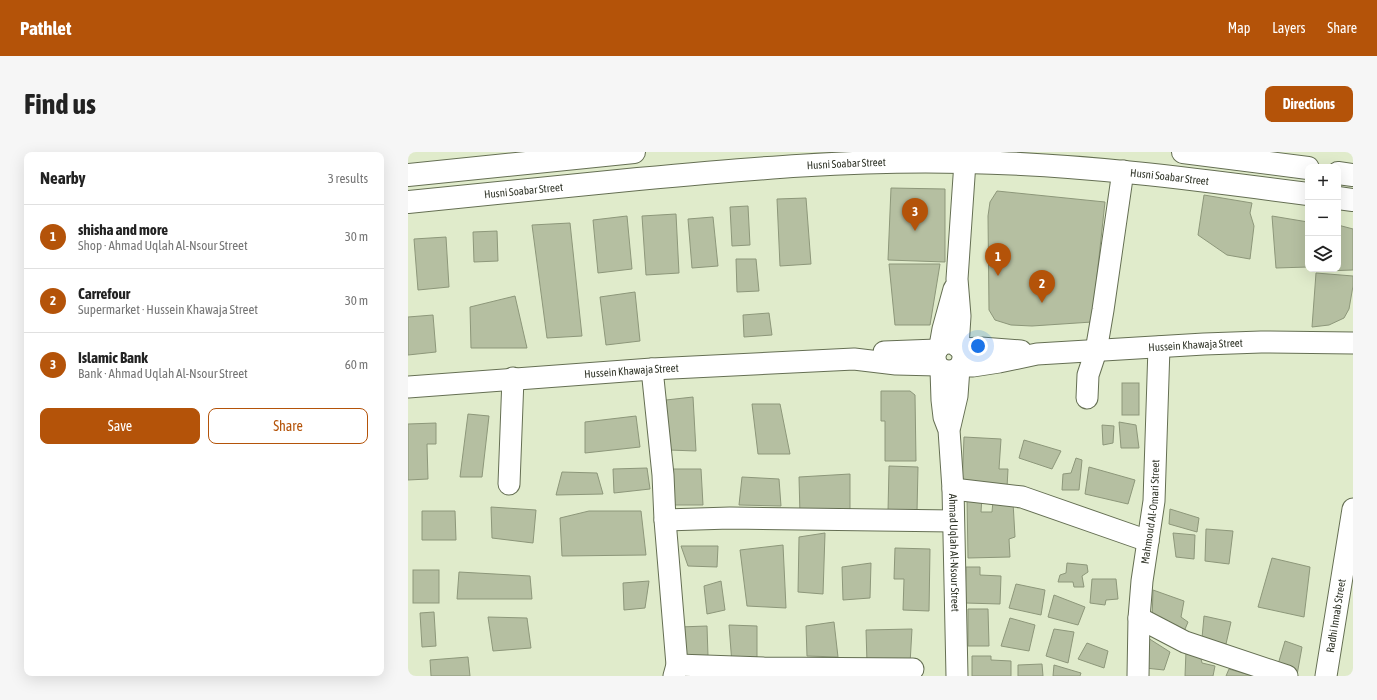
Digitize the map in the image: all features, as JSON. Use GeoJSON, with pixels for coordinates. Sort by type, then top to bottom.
{"type":"FeatureCollection","features":[{"type":"Feature","properties":{"kind":"main road"},"geometry":{"type":"LineString","coordinates":[[408,175],[634,152]]}},
{"type":"Feature","properties":{"kind":"main road"},"geometry":{"type":"LineString","coordinates":[[1183,152],[1305,168]]}},
{"type":"Feature","properties":{"kind":"main road"},"geometry":{"type":"LineString","coordinates":[[1225,183],[1228,158]]}},
{"type":"Feature","properties":{"kind":"main road","name":"Husni Soabar Street"},"geometry":{"type":"LineString","coordinates":[[408,202],[759,168],[828,164],[965,162],[1050,165],[1123,171],[1305,194]]}},
{"type":"Feature","properties":{"kind":"main road"},"geometry":{"type":"LineString","coordinates":[[1341,173],[1353,175]]}},
{"type":"Feature","properties":{"kind":"main road"},"geometry":{"type":"LineString","coordinates":[[1341,198],[1353,200]]}},
{"type":"Feature","properties":{"kind":"street","name":"Ahmad Uqlah Al-Nsour Street"},"geometry":{"type":"LineString","coordinates":[[957,676],[953,489],[949,430],[957,396],[942,329],[957,279],[965,162]]}},
{"type":"Feature","properties":{"kind":"street"},"geometry":{"type":"LineString","coordinates":[[1087,398],[1088,375],[1096,351],[1123,171]]}},
{"type":"Feature","properties":{"kind":"street","name":"Hussein Khawaja Street"},"geometry":{"type":"LineString","coordinates":[[408,387],[513,378],[652,369],[854,359],[896,364],[949,358],[972,366],[1037,354],[1261,342],[1353,343]]}},
{"type":"Feature","properties":{"kind":"street","name":"Mahmoud Al-Omari Street"},"geometry":{"type":"LineString","coordinates":[[1138,676],[1139,618],[1142,581],[1154,501],[1159,347]]}},
{"type":"Feature","properties":{"kind":"street"},"geometry":{"type":"LineString","coordinates":[[652,369],[663,475],[676,670],[763,672],[913,669]]}},
{"type":"Feature","properties":{"kind":"street"},"geometry":{"type":"LineString","coordinates":[[509,484],[513,378]]}},
{"type":"Feature","properties":{"kind":"street"},"geometry":{"type":"LineString","coordinates":[[953,489],[1022,497],[1148,541]]}},
{"type":"Feature","properties":{"kind":"street","name":"Radhi Innab Street"},"geometry":{"type":"LineString","coordinates":[[1326,676],[1353,509]]}},
{"type":"Feature","properties":{"kind":"street"},"geometry":{"type":"LineString","coordinates":[[665,520],[730,518],[953,521]]}},
{"type":"Feature","properties":{"kind":"street"},"geometry":{"type":"LineString","coordinates":[[1139,618],[1185,642],[1287,676]]}},
{"type":"Feature","properties":{"kind":"building"},"geometry":{"type":"Polygon","coordinates":[[[891,188],[945,189],[945,262],[888,260],[891,188]]]}},
{"type":"Feature","properties":{"kind":"building"},"geometry":{"type":"Polygon","coordinates":[[[997,191],[1105,202],[1092,322],[1032,326],[1011,325],[995,320],[989,310],[988,216],[990,202],[997,191]]]}},
{"type":"Feature","properties":{"kind":"building"},"geometry":{"type":"Polygon","coordinates":[[[1204,195],[1252,203],[1250,213],[1254,226],[1250,259],[1227,255],[1198,235],[1204,195]]]}},
{"type":"Feature","properties":{"kind":"building"},"geometry":{"type":"Polygon","coordinates":[[[806,198],[811,264],[780,266],[777,199],[806,198]]]}},
{"type":"Feature","properties":{"kind":"building"},"geometry":{"type":"Polygon","coordinates":[[[748,206],[750,245],[732,246],[730,207],[748,206]]]}},
{"type":"Feature","properties":{"kind":"building"},"geometry":{"type":"Polygon","coordinates":[[[676,214],[679,273],[646,275],[642,216],[676,214]]]}},
{"type":"Feature","properties":{"kind":"building"},"geometry":{"type":"Polygon","coordinates":[[[627,216],[632,269],[598,273],[593,220],[627,216]]]}},
{"type":"Feature","properties":{"kind":"building"},"geometry":{"type":"Polygon","coordinates":[[[1272,216],[1305,222],[1305,267],[1276,268],[1272,216]]]}},
{"type":"Feature","properties":{"kind":"building"},"geometry":{"type":"Polygon","coordinates":[[[713,217],[718,266],[692,268],[688,219],[713,217]]]}},
{"type":"Feature","properties":{"kind":"building"},"geometry":{"type":"Polygon","coordinates":[[[570,223],[582,336],[547,338],[532,225],[570,223]]]}},
{"type":"Feature","properties":{"kind":"building"},"geometry":{"type":"Polygon","coordinates":[[[1341,226],[1353,229],[1353,270],[1341,270],[1341,226]]]}},
{"type":"Feature","properties":{"kind":"building"},"geometry":{"type":"Polygon","coordinates":[[[497,231],[498,261],[474,262],[473,232],[497,231]]]}},
{"type":"Feature","properties":{"kind":"building"},"geometry":{"type":"Polygon","coordinates":[[[446,237],[449,287],[418,290],[414,239],[446,237]]]}},
{"type":"Feature","properties":{"kind":"building"},"geometry":{"type":"Polygon","coordinates":[[[736,259],[756,259],[759,291],[737,292],[736,259]]]}},
{"type":"Feature","properties":{"kind":"building"},"geometry":{"type":"Polygon","coordinates":[[[889,264],[940,264],[930,325],[895,325],[889,264]]]}},
{"type":"Feature","properties":{"kind":"building"},"geometry":{"type":"Polygon","coordinates":[[[1316,273],[1353,276],[1353,286],[1349,309],[1344,318],[1329,325],[1312,327],[1316,273]]]}},
{"type":"Feature","properties":{"kind":"building"},"geometry":{"type":"Polygon","coordinates":[[[635,292],[640,341],[606,345],[600,297],[635,292]]]}},
{"type":"Feature","properties":{"kind":"building"},"geometry":{"type":"Polygon","coordinates":[[[515,296],[527,348],[471,348],[470,307],[515,296]]]}},
{"type":"Feature","properties":{"kind":"building"},"geometry":{"type":"Polygon","coordinates":[[[769,313],[772,335],[744,337],[743,315],[769,313]]]}},
{"type":"Feature","properties":{"kind":"building"},"geometry":{"type":"Polygon","coordinates":[[[433,315],[436,352],[408,355],[408,317],[433,315]]]}},
{"type":"Feature","properties":{"kind":"building"},"geometry":{"type":"Polygon","coordinates":[[[1122,383],[1139,383],[1139,415],[1122,415],[1122,383]]]}},
{"type":"Feature","properties":{"kind":"building"},"geometry":{"type":"Polygon","coordinates":[[[881,391],[910,391],[915,395],[916,461],[885,461],[885,421],[881,421],[881,391]]]}},
{"type":"Feature","properties":{"kind":"building"},"geometry":{"type":"Polygon","coordinates":[[[693,397],[696,451],[669,450],[666,400],[693,397]]]}},
{"type":"Feature","properties":{"kind":"building"},"geometry":{"type":"Polygon","coordinates":[[[752,404],[780,404],[790,454],[758,454],[752,404]]]}},
{"type":"Feature","properties":{"kind":"building"},"geometry":{"type":"Polygon","coordinates":[[[468,414],[489,416],[482,477],[460,477],[468,414]]]}},
{"type":"Feature","properties":{"kind":"building"},"geometry":{"type":"Polygon","coordinates":[[[636,416],[640,447],[585,453],[585,422],[636,416]]]}},
{"type":"Feature","properties":{"kind":"building"},"geometry":{"type":"Polygon","coordinates":[[[1119,422],[1136,425],[1139,448],[1121,448],[1119,422]]]}},
{"type":"Feature","properties":{"kind":"building"},"geometry":{"type":"Polygon","coordinates":[[[436,423],[436,444],[427,444],[428,479],[408,480],[408,424],[436,423]]]}},
{"type":"Feature","properties":{"kind":"building"},"geometry":{"type":"Polygon","coordinates":[[[1102,425],[1114,426],[1113,443],[1103,445],[1102,425]]]}},
{"type":"Feature","properties":{"kind":"building"},"geometry":{"type":"Polygon","coordinates":[[[964,437],[1001,439],[999,469],[1008,469],[1007,488],[962,487],[964,437]]]}},
{"type":"Feature","properties":{"kind":"building"},"geometry":{"type":"Polygon","coordinates":[[[1024,440],[1061,451],[1052,469],[1019,458],[1024,440]]]}},
{"type":"Feature","properties":{"kind":"building"},"geometry":{"type":"Polygon","coordinates":[[[1076,458],[1082,460],[1079,490],[1062,490],[1063,474],[1071,473],[1076,458]]]}},
{"type":"Feature","properties":{"kind":"building"},"geometry":{"type":"Polygon","coordinates":[[[889,466],[918,467],[917,512],[888,512],[889,466]]]}},
{"type":"Feature","properties":{"kind":"building"},"geometry":{"type":"Polygon","coordinates":[[[1089,467],[1135,480],[1128,504],[1085,494],[1089,467]]]}},
{"type":"Feature","properties":{"kind":"building"},"geometry":{"type":"Polygon","coordinates":[[[647,468],[650,489],[614,493],[613,469],[647,468]]]}},
{"type":"Feature","properties":{"kind":"building"},"geometry":{"type":"Polygon","coordinates":[[[673,469],[701,469],[703,505],[673,505],[673,469]]]}},
{"type":"Feature","properties":{"kind":"building"},"geometry":{"type":"Polygon","coordinates":[[[562,472],[597,473],[603,494],[556,495],[562,472]]]}},
{"type":"Feature","properties":{"kind":"building"},"geometry":{"type":"Polygon","coordinates":[[[850,474],[850,513],[800,515],[799,477],[850,474]]]}},
{"type":"Feature","properties":{"kind":"building"},"geometry":{"type":"Polygon","coordinates":[[[742,477],[779,479],[781,506],[739,505],[742,477]]]}},
{"type":"Feature","properties":{"kind":"building"},"geometry":{"type":"Polygon","coordinates":[[[967,497],[982,497],[981,512],[992,512],[993,501],[1013,502],[1015,537],[1009,539],[1010,557],[968,558],[967,497]]]}},
{"type":"Feature","properties":{"kind":"building"},"geometry":{"type":"Polygon","coordinates":[[[491,507],[536,510],[533,543],[492,538],[491,507]]]}},
{"type":"Feature","properties":{"kind":"building"},"geometry":{"type":"Polygon","coordinates":[[[1170,509],[1199,518],[1197,532],[1169,524],[1170,509]]]}},
{"type":"Feature","properties":{"kind":"building"},"geometry":{"type":"Polygon","coordinates":[[[422,511],[455,511],[456,540],[422,540],[422,511]]]}},
{"type":"Feature","properties":{"kind":"building"},"geometry":{"type":"Polygon","coordinates":[[[589,511],[641,511],[646,555],[562,556],[560,518],[589,511]]]}},
{"type":"Feature","properties":{"kind":"building"},"geometry":{"type":"Polygon","coordinates":[[[1206,529],[1233,531],[1229,564],[1205,561],[1206,529]]]}},
{"type":"Feature","properties":{"kind":"building"},"geometry":{"type":"Polygon","coordinates":[[[825,533],[823,594],[798,592],[799,537],[825,533]]]}},
{"type":"Feature","properties":{"kind":"building"},"geometry":{"type":"Polygon","coordinates":[[[1173,533],[1195,535],[1194,559],[1176,557],[1173,533]]]}},
{"type":"Feature","properties":{"kind":"building"},"geometry":{"type":"Polygon","coordinates":[[[783,545],[786,608],[747,606],[740,550],[783,545]]]}},
{"type":"Feature","properties":{"kind":"building"},"geometry":{"type":"Polygon","coordinates":[[[681,546],[718,546],[717,567],[688,566],[681,546]]]}},
{"type":"Feature","properties":{"kind":"building"},"geometry":{"type":"Polygon","coordinates":[[[895,548],[930,549],[929,611],[903,610],[904,579],[894,579],[895,548]]]}},
{"type":"Feature","properties":{"kind":"building"},"geometry":{"type":"Polygon","coordinates":[[[1272,558],[1310,567],[1304,617],[1258,607],[1272,558]]]}},
{"type":"Feature","properties":{"kind":"building"},"geometry":{"type":"Polygon","coordinates":[[[871,563],[870,598],[843,600],[842,567],[871,563]]]}},
{"type":"Feature","properties":{"kind":"building"},"geometry":{"type":"Polygon","coordinates":[[[1067,563],[1087,565],[1088,572],[1082,576],[1084,587],[1074,587],[1073,582],[1058,582],[1060,575],[1066,573],[1067,563]]]}},
{"type":"Feature","properties":{"kind":"building"},"geometry":{"type":"Polygon","coordinates":[[[966,567],[980,567],[980,575],[1001,576],[1000,604],[965,603],[966,567]]]}},
{"type":"Feature","properties":{"kind":"building"},"geometry":{"type":"Polygon","coordinates":[[[413,570],[439,570],[439,603],[413,603],[413,570]]]}},
{"type":"Feature","properties":{"kind":"building"},"geometry":{"type":"Polygon","coordinates":[[[459,572],[530,576],[532,599],[457,599],[459,572]]]}},
{"type":"Feature","properties":{"kind":"building"},"geometry":{"type":"Polygon","coordinates":[[[1092,579],[1116,579],[1118,599],[1106,600],[1105,605],[1090,603],[1092,579]]]}},
{"type":"Feature","properties":{"kind":"building"},"geometry":{"type":"Polygon","coordinates":[[[649,581],[645,608],[624,610],[623,583],[649,581]]]}},
{"type":"Feature","properties":{"kind":"building"},"geometry":{"type":"Polygon","coordinates":[[[721,581],[725,610],[707,614],[704,586],[721,581]]]}},
{"type":"Feature","properties":{"kind":"building"},"geometry":{"type":"Polygon","coordinates":[[[1016,584],[1045,590],[1041,615],[1009,608],[1016,584]]]}},
{"type":"Feature","properties":{"kind":"building"},"geometry":{"type":"Polygon","coordinates":[[[1153,590],[1184,601],[1181,617],[1188,622],[1183,634],[1152,621],[1153,590]]]}},
{"type":"Feature","properties":{"kind":"building"},"geometry":{"type":"Polygon","coordinates":[[[1054,595],[1085,607],[1078,625],[1048,617],[1054,595]]]}},
{"type":"Feature","properties":{"kind":"building"},"geometry":{"type":"Polygon","coordinates":[[[968,609],[988,609],[989,646],[968,646],[968,609]]]}},
{"type":"Feature","properties":{"kind":"building"},"geometry":{"type":"Polygon","coordinates":[[[434,612],[436,646],[422,647],[420,613],[434,612]]]}},
{"type":"Feature","properties":{"kind":"building"},"geometry":{"type":"Polygon","coordinates":[[[1204,616],[1231,622],[1226,644],[1202,638],[1204,616]]]}},
{"type":"Feature","properties":{"kind":"building"},"geometry":{"type":"Polygon","coordinates":[[[488,617],[527,618],[531,648],[493,651],[488,617]]]}},
{"type":"Feature","properties":{"kind":"building"},"geometry":{"type":"Polygon","coordinates":[[[1010,618],[1035,625],[1029,651],[1001,646],[1010,618]]]}},
{"type":"Feature","properties":{"kind":"building"},"geometry":{"type":"Polygon","coordinates":[[[834,622],[838,657],[807,656],[806,626],[834,622]]]}},
{"type":"Feature","properties":{"kind":"building"},"geometry":{"type":"Polygon","coordinates":[[[729,625],[757,626],[757,665],[732,664],[729,625]]]}},
{"type":"Feature","properties":{"kind":"building"},"geometry":{"type":"Polygon","coordinates":[[[707,626],[708,656],[680,657],[679,627],[707,626]]]}},
{"type":"Feature","properties":{"kind":"building"},"geometry":{"type":"Polygon","coordinates":[[[912,629],[910,664],[867,663],[866,630],[912,629]]]}},
{"type":"Feature","properties":{"kind":"building"},"geometry":{"type":"Polygon","coordinates":[[[1054,629],[1074,632],[1068,663],[1046,656],[1054,629]]]}},
{"type":"Feature","properties":{"kind":"building"},"geometry":{"type":"Polygon","coordinates":[[[1148,638],[1170,652],[1164,670],[1145,668],[1148,638]]]}},
{"type":"Feature","properties":{"kind":"building"},"geometry":{"type":"Polygon","coordinates":[[[1285,641],[1302,647],[1297,675],[1276,671],[1285,641]]]}},
{"type":"Feature","properties":{"kind":"building"},"geometry":{"type":"Polygon","coordinates":[[[1087,643],[1108,651],[1104,668],[1078,659],[1087,643]]]}},
{"type":"Feature","properties":{"kind":"building"},"geometry":{"type":"Polygon","coordinates":[[[1186,651],[1200,654],[1202,663],[1215,666],[1213,676],[1185,676],[1186,651]]]}},
{"type":"Feature","properties":{"kind":"building"},"geometry":{"type":"Polygon","coordinates":[[[972,656],[991,656],[991,660],[1011,661],[1011,676],[972,676],[972,656]]]}},
{"type":"Feature","properties":{"kind":"building"},"geometry":{"type":"Polygon","coordinates":[[[468,657],[470,676],[431,676],[430,660],[468,657]]]}},
{"type":"Feature","properties":{"kind":"building"},"geometry":{"type":"Polygon","coordinates":[[[1042,664],[1043,676],[1018,676],[1018,665],[1042,664]]]}},
{"type":"Feature","properties":{"kind":"building"},"geometry":{"type":"Polygon","coordinates":[[[1054,665],[1081,673],[1080,676],[1053,676],[1054,665]]]}},
{"type":"Feature","properties":{"kind":"building"},"geometry":{"type":"Polygon","coordinates":[[[1229,669],[1253,676],[1226,676],[1229,669]]]}},
{"type":"Feature","properties":{"kind":"place","name":"Islamic Bank"},"geometry":{"type":"Point","coordinates":[915,231]}},
{"type":"Feature","properties":{"kind":"place","name":"shisha and more"},"geometry":{"type":"Point","coordinates":[998,276]}},
{"type":"Feature","properties":{"kind":"place","name":"Carrefour"},"geometry":{"type":"Point","coordinates":[1042,303]}}]}
